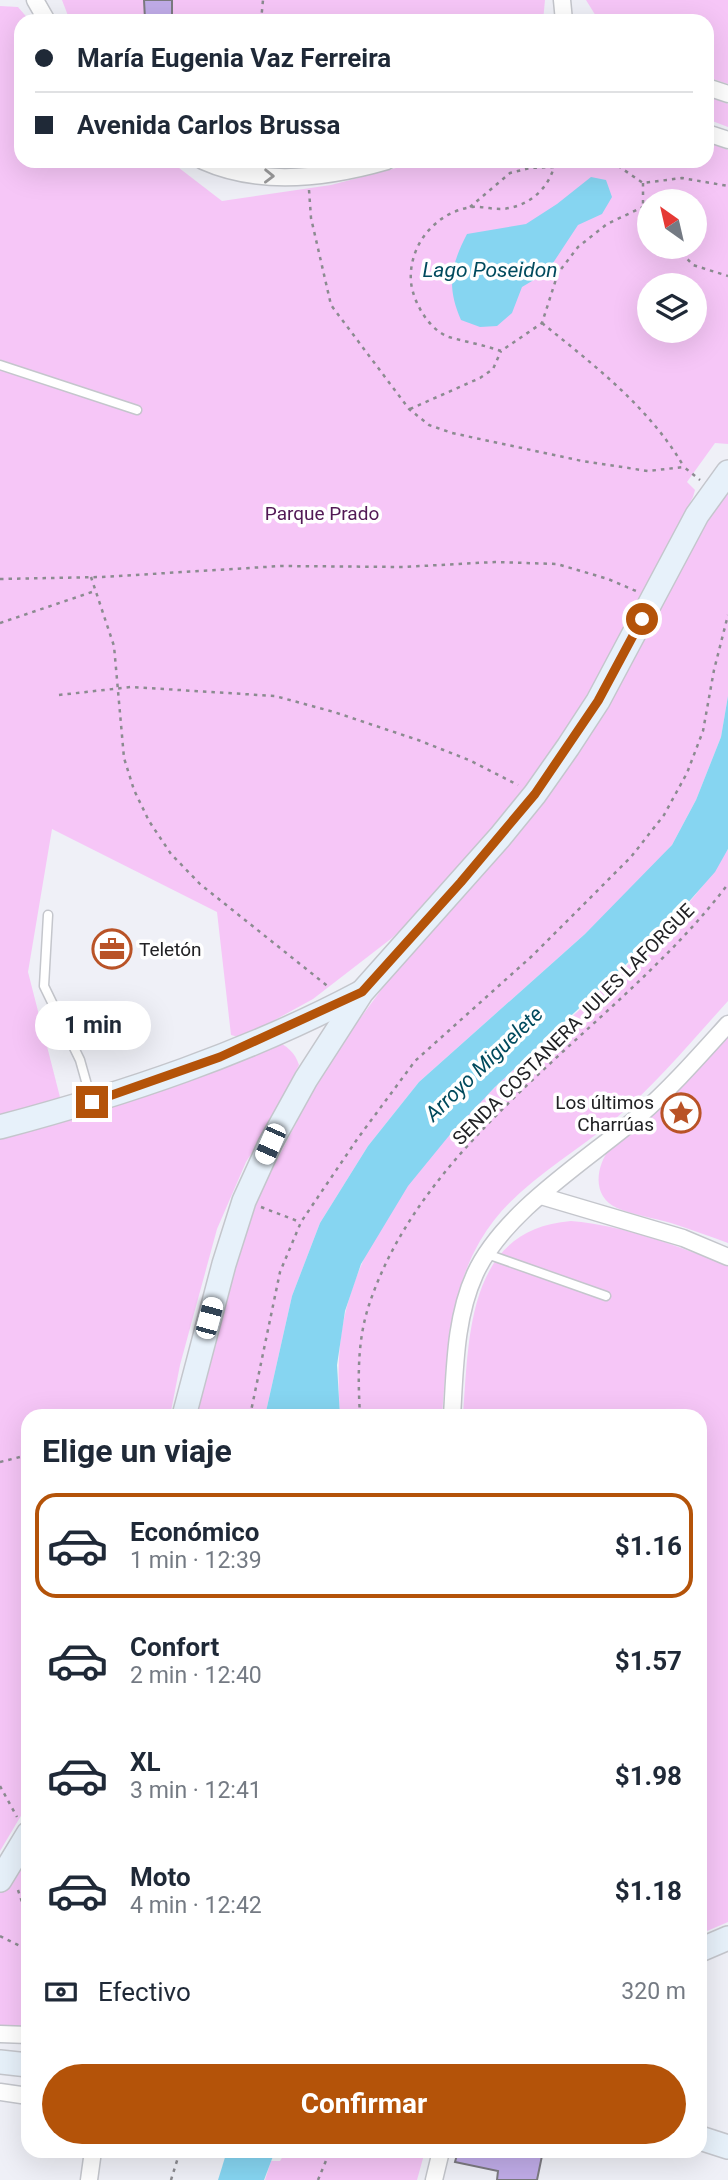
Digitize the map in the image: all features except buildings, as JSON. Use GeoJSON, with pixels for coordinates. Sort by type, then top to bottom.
{"type":"FeatureCollection","features":[{"type":"Feature","properties":{"kind":"street"},"geometry":{"type":"LineString","coordinates":[[226,168],[252,176],[308,177],[352,168]]}},
{"type":"Feature","properties":{"kind":"street"},"geometry":{"type":"LineString","coordinates":[[186,1409],[223,1264],[244,1201],[270,1144],[354,996],[461,882],[535,794],[598,701],[685,536],[728,472]]}},
{"type":"Feature","properties":{"kind":"street"},"geometry":{"type":"LineString","coordinates":[[0,1127],[92,1102],[220,1057],[354,996]]}},
{"type":"Feature","properties":{"kind":"street"},"geometry":{"type":"LineString","coordinates":[[453,1409],[461,1320],[475,1274],[487,1254],[517,1216],[642,1113],[728,1024]]}},
{"type":"Feature","properties":{"kind":"street"},"geometry":{"type":"LineString","coordinates":[[541,1196],[683,1238],[728,1257]]}},
{"type":"Feature","properties":{"kind":"street"},"geometry":{"type":"LineString","coordinates":[[5,1872],[21,1845]]}},
{"type":"Feature","properties":{"kind":"street"},"geometry":{"type":"LineString","coordinates":[[707,1947],[728,1938]]}},
{"type":"Feature","properties":{"kind":"street"},"geometry":{"type":"LineString","coordinates":[[0,2034],[21,2035]]}},
{"type":"Feature","properties":{"kind":"street"},"geometry":{"type":"LineString","coordinates":[[0,2063],[21,2064]]}},
{"type":"Feature","properties":{"kind":"street"},"geometry":{"type":"LineString","coordinates":[[0,2092],[21,2095]]}},
{"type":"Feature","properties":{"kind":"street"},"geometry":{"type":"LineString","coordinates":[[707,2140],[728,2147]]}},
{"type":"Feature","properties":{"kind":"street"},"geometry":{"type":"LineString","coordinates":[[89,2180],[92,2158]]}},
{"type":"Feature","properties":{"kind":"street"},"geometry":{"type":"LineString","coordinates":[[434,2180],[439,2158]]}},
{"type":"Feature","properties":{"kind":"lane"},"geometry":{"type":"LineString","coordinates":[[0,365],[137,410]]}},
{"type":"Feature","properties":{"kind":"lane"},"geometry":{"type":"LineString","coordinates":[[48,915],[44,986],[80,1060],[92,1102]]}},
{"type":"Feature","properties":{"kind":"lane"},"geometry":{"type":"LineString","coordinates":[[487,1254],[606,1296]]}},
{"type":"Feature","properties":{"kind":"path"},"geometry":{"type":"LineString","coordinates":[[501,351],[446,336],[431,324],[412,292],[411,259],[418,242],[428,230],[448,215],[470,207],[510,173],[530,168]]}},
{"type":"Feature","properties":{"kind":"path"},"geometry":{"type":"LineString","coordinates":[[470,207],[508,209],[522,203],[538,195],[550,179],[554,168]]}},
{"type":"Feature","properties":{"kind":"path"},"geometry":{"type":"LineString","coordinates":[[621,168],[643,183],[682,178],[728,186]]}},
{"type":"Feature","properties":{"kind":"path"},"geometry":{"type":"LineString","coordinates":[[308,177],[311,218],[331,305],[409,409],[429,425],[452,433],[582,461],[648,471],[684,467]]}},
{"type":"Feature","properties":{"kind":"path"},"geometry":{"type":"LineString","coordinates":[[643,183],[643,189]]}},
{"type":"Feature","properties":{"kind":"path"},"geometry":{"type":"LineString","coordinates":[[409,409],[480,378],[493,369],[501,351],[542,323],[558,273],[578,247],[607,224],[637,210]]}},
{"type":"Feature","properties":{"kind":"path"},"geometry":{"type":"LineString","coordinates":[[687,259],[693,265],[728,276]]}},
{"type":"Feature","properties":{"kind":"path"},"geometry":{"type":"LineString","coordinates":[[542,323],[611,381],[668,439],[684,467],[713,491]]}},
{"type":"Feature","properties":{"kind":"path"},"geometry":{"type":"LineString","coordinates":[[0,579],[91,577],[281,566],[404,567],[495,562],[557,564],[608,579],[653,598]]}},
{"type":"Feature","properties":{"kind":"path"},"geometry":{"type":"LineString","coordinates":[[91,577],[114,646],[124,758],[149,821],[171,854],[200,884],[354,996]]}},
{"type":"Feature","properties":{"kind":"path"},"geometry":{"type":"LineString","coordinates":[[0,623],[95,591]]}},
{"type":"Feature","properties":{"kind":"path"},"geometry":{"type":"LineString","coordinates":[[251,1409],[279,1272],[301,1222],[415,1061],[533,956],[631,857],[664,816],[687,773],[703,731],[728,615]]}},
{"type":"Feature","properties":{"kind":"path"},"geometry":{"type":"LineString","coordinates":[[59,695],[118,688],[204,690],[275,696],[418,740],[468,760],[535,794]]}},
{"type":"Feature","properties":{"kind":"path","name":"SENDA COSTANERA JULES LAFORGUE"},"geometry":{"type":"LineString","coordinates":[[360,1409],[358,1366],[368,1308],[387,1259],[427,1197],[473,1138],[649,973],[728,884]]}},
{"type":"Feature","properties":{"kind":"path"},"geometry":{"type":"LineString","coordinates":[[244,1201],[301,1222]]}},
{"type":"Feature","properties":{"kind":"path"},"geometry":{"type":"LineString","coordinates":[[0,1462],[21,1457]]}},
{"type":"Feature","properties":{"kind":"path"},"geometry":{"type":"LineString","coordinates":[[0,1786],[21,1824]]}},
{"type":"Feature","properties":{"kind":"path"},"geometry":{"type":"LineString","coordinates":[[5,1872],[21,1905]]}},
{"type":"Feature","properties":{"kind":"path"},"geometry":{"type":"LineString","coordinates":[[0,1936],[21,1946]]}},
{"type":"Feature","properties":{"kind":"path"},"geometry":{"type":"LineString","coordinates":[[171,2180],[178,2158]]}},
{"type":"Feature","properties":{"kind":"path"},"geometry":{"type":"LineString","coordinates":[[318,2180],[327,2158]]}},
{"type":"Feature","properties":{"kind":"green space"},"geometry":{"type":"Polygon","coordinates":[[[62,0],[545,0],[544,14],[67,14],[62,0]]]}},
{"type":"Feature","properties":{"kind":"green space"},"geometry":{"type":"Polygon","coordinates":[[[586,0],[728,0],[728,84],[714,79],[714,14],[595,14],[586,0]]]}},
{"type":"Feature","properties":{"kind":"green space","name":"Parque Prado"},"geometry":{"type":"Polygon","coordinates":[[[0,6],[18,7],[24,14],[14,14],[14,168],[179,168],[222,201],[331,185],[396,168],[714,168],[714,145],[728,150],[728,444],[715,443],[687,482],[695,490],[693,497],[593,685],[563,734],[498,825],[431,901],[392,938],[313,999],[242,1038],[231,1035],[217,912],[52,829],[28,972],[61,1101],[0,1118],[0,6]]]}},
{"type":"Feature","properties":{"kind":"green space"},"geometry":{"type":"Polygon","coordinates":[[[714,99],[728,104],[728,127],[714,122],[714,99]]]}},
{"type":"Feature","properties":{"kind":"green space"},"geometry":{"type":"Polygon","coordinates":[[[728,493],[728,696],[721,737],[696,800],[672,845],[585,934],[419,1082],[368,1146],[320,1223],[292,1296],[267,1409],[198,1409],[239,1247],[265,1183],[318,1081],[339,1047],[387,982],[496,859],[545,798],[710,514],[728,493]]]}},
{"type":"Feature","properties":{"kind":"green space"},"geometry":{"type":"Polygon","coordinates":[[[728,849],[728,1001],[644,1092],[614,1120],[524,1189],[493,1222],[470,1262],[456,1304],[448,1348],[443,1409],[340,1409],[340,1349],[346,1310],[364,1258],[391,1210],[424,1164],[462,1121],[669,924],[728,849]]]}},
{"type":"Feature","properties":{"kind":"green space"},"geometry":{"type":"Polygon","coordinates":[[[728,1034],[728,1243],[617,1208],[603,1196],[599,1171],[611,1147],[728,1034]]]}},
{"type":"Feature","properties":{"kind":"green space"},"geometry":{"type":"Polygon","coordinates":[[[274,1040],[290,1050],[299,1065],[267,1129],[246,1162],[217,1229],[180,1365],[171,1409],[21,1409],[21,1816],[0,1851],[0,1133],[274,1040]]]}},
{"type":"Feature","properties":{"kind":"green space"},"geometry":{"type":"Polygon","coordinates":[[[571,1221],[612,1227],[671,1244],[728,1266],[728,1922],[707,1931],[707,1409],[464,1409],[472,1321],[480,1292],[493,1265],[511,1244],[537,1228],[571,1221]]]}},
{"type":"Feature","properties":{"kind":"green space"},"geometry":{"type":"Polygon","coordinates":[[[21,1857],[21,2028],[0,2027],[0,1892],[21,1857]]]}},
{"type":"Feature","properties":{"kind":"green space"},"geometry":{"type":"Polygon","coordinates":[[[282,2158],[423,2158],[417,2180],[265,2180],[271,2161],[280,2161],[282,2158]]]}},
{"type":"Feature","properties":{"kind":"water","name":"Lago Poseidon"},"geometry":{"type":"Polygon","coordinates":[[[591,177],[606,180],[612,197],[602,214],[578,225],[553,263],[522,287],[512,313],[497,326],[480,327],[461,320],[453,297],[452,276],[467,234],[526,224],[591,177]]]}},
{"type":"Feature","properties":{"kind":"water","name":"Arroyo Miguelete"},"geometry":{"type":"Polygon","coordinates":[[[728,696],[728,849],[715,872],[670,923],[495,1087],[448,1137],[408,1186],[361,1264],[345,1311],[337,1365],[340,1409],[267,1409],[292,1296],[320,1223],[368,1146],[419,1082],[585,934],[672,845],[696,800],[721,737],[728,696]]]}},
{"type":"Feature","properties":{"kind":"water"},"geometry":{"type":"Polygon","coordinates":[[[225,2158],[272,2158],[264,2180],[218,2180],[225,2158]]]}},
{"type":"Feature","properties":{"kind":"place","name":"Teletón"},"geometry":{"type":"Point","coordinates":[112,949]}},
{"type":"Feature","properties":{"kind":"place","name":"Los últimos Charrúas"},"geometry":{"type":"Point","coordinates":[681,1113]}},
{"type":"Feature","properties":{"kind":"route"},"geometry":{"type":"LineString","coordinates":[[92,1102],[220,1057],[362,992],[461,882],[535,794],[598,701],[642,619]]}}]}
